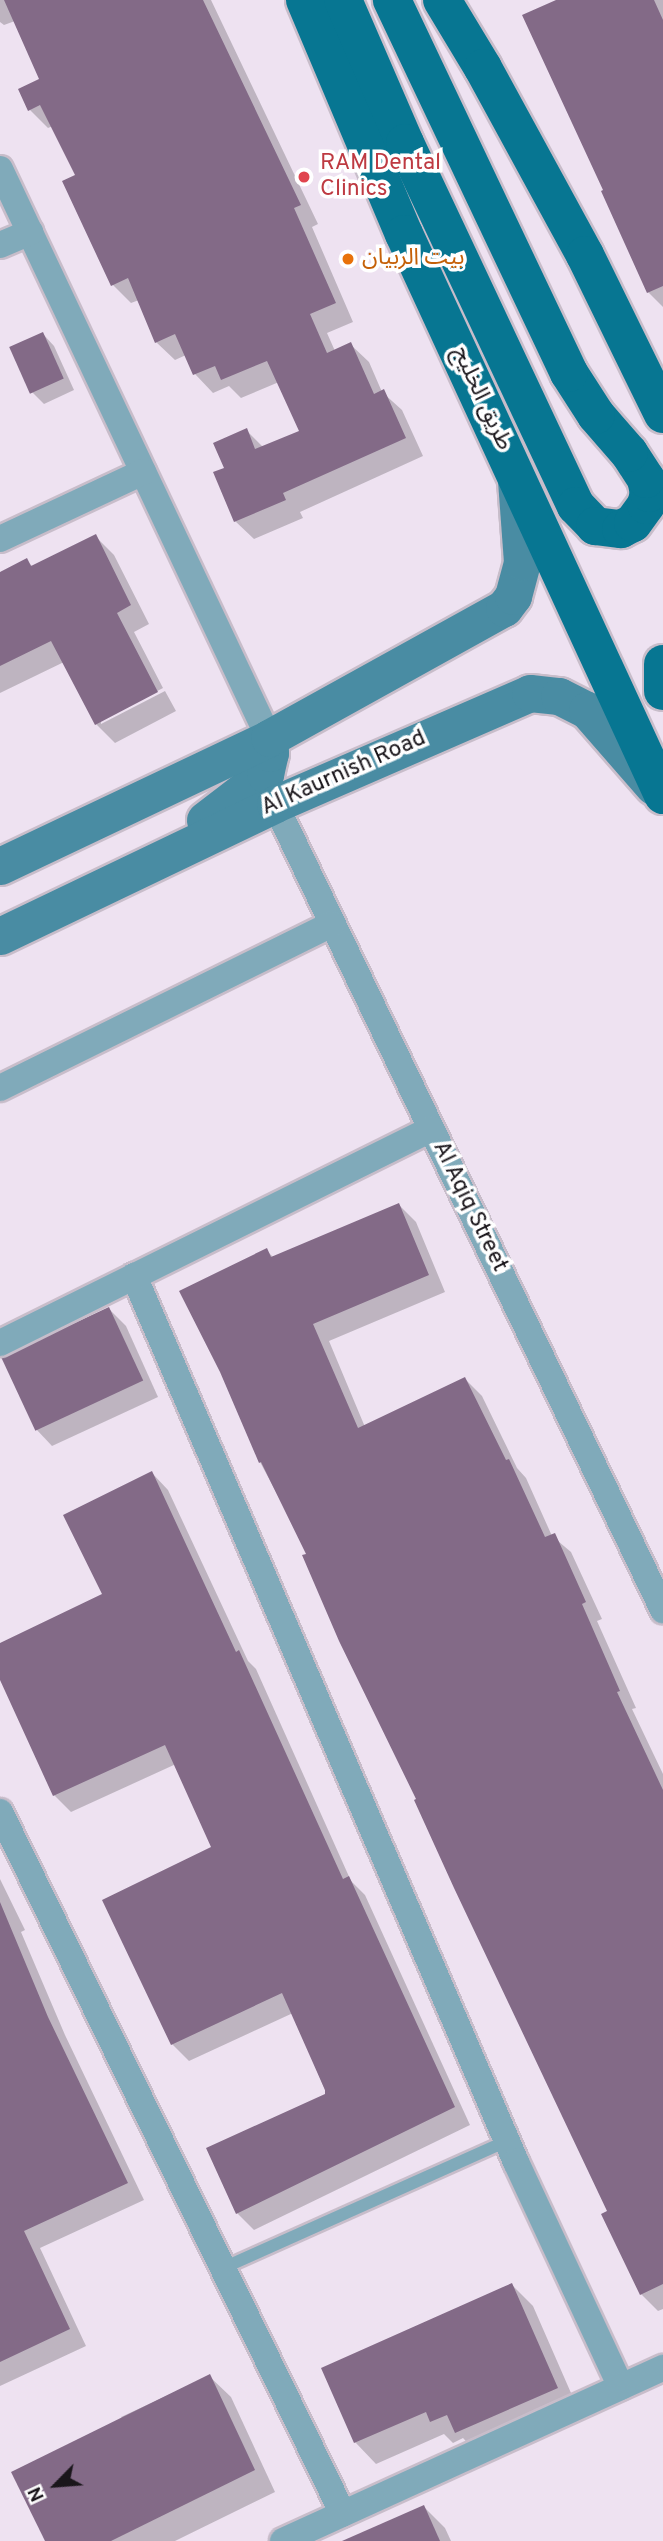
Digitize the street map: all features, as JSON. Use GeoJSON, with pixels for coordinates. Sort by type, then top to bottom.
{"type":"FeatureCollection","features":[{"type":"Feature","properties":{"kind":"main road","name":"طريق الخليج"},"geometry":{"type":"LineString","coordinates":[[305,0],[367,152],[663,797]]}},
{"type":"Feature","properties":{"kind":"main road"},"geometry":{"type":"LineString","coordinates":[[344,0],[405,143],[576,506],[595,526],[621,528],[633,523],[646,505],[649,493],[646,479],[629,453],[596,415],[569,373],[392,0]]}},
{"type":"Feature","properties":{"kind":"main road"},"geometry":{"type":"LineString","coordinates":[[442,0],[484,68],[579,244],[663,414]]}},
{"type":"Feature","properties":{"kind":"main road"},"geometry":{"type":"LineString","coordinates":[[663,664],[663,691]]}},
{"type":"Feature","properties":{"kind":"street"},"geometry":{"type":"LineString","coordinates":[[0,169],[269,738],[270,752],[264,774],[223,808],[98,889]]}},
{"type":"Feature","properties":{"kind":"street"},"geometry":{"type":"LineString","coordinates":[[0,245],[30,232]]}},
{"type":"Feature","properties":{"kind":"street"},"geometry":{"type":"LineString","coordinates":[[0,539],[143,472]]}},
{"type":"Feature","properties":{"kind":"street"},"geometry":{"type":"LineString","coordinates":[[0,866],[269,738],[505,608],[516,587],[522,562],[515,473]]}},
{"type":"Feature","properties":{"kind":"street","name":"Al Kaurnish Road"},"geometry":{"type":"LineString","coordinates":[[0,936],[275,804],[530,693],[559,696],[587,710],[663,797]]}},
{"type":"Feature","properties":{"kind":"street","name":"Al Aqiq Street"},"geometry":{"type":"LineString","coordinates":[[275,804],[663,1610]]}},
{"type":"Feature","properties":{"kind":"street"},"geometry":{"type":"LineString","coordinates":[[0,1088],[332,924]]}},
{"type":"Feature","properties":{"kind":"street"},"geometry":{"type":"LineString","coordinates":[[0,1343],[431,1129]]}},
{"type":"Feature","properties":{"kind":"street"},"geometry":{"type":"LineString","coordinates":[[134,1276],[507,2141],[621,2387]]}},
{"type":"Feature","properties":{"kind":"street"},"geometry":{"type":"LineString","coordinates":[[0,1812],[343,2514]]}},
{"type":"Feature","properties":{"kind":"street"},"geometry":{"type":"LineString","coordinates":[[284,2541],[663,2368]]}},
{"type":"Feature","properties":{"kind":"lane"},"geometry":{"type":"LineString","coordinates":[[223,2268],[507,2141]]}},
{"type":"Feature","properties":{"kind":"building"},"geometry":{"type":"Polygon","coordinates":[[[4,0],[203,0],[301,205],[294,208],[336,303],[310,314],[327,353],[351,342],[374,394],[384,389],[406,438],[283,493],[286,500],[234,522],[213,472],[224,468],[213,443],[247,428],[255,449],[299,431],[267,361],[221,380],[215,366],[193,375],[175,334],[155,343],[128,278],[111,286],[62,181],[75,175],[40,105],[28,111],[18,89],[39,79],[4,0]]]}},
{"type":"Feature","properties":{"kind":"building"},"geometry":{"type":"Polygon","coordinates":[[[556,0],[654,0],[663,20],[663,286],[647,293],[601,191],[603,190],[522,15],[556,0]]]}},
{"type":"Feature","properties":{"kind":"building"},"geometry":{"type":"Polygon","coordinates":[[[43,332],[64,379],[30,394],[9,347],[43,332]]]}},
{"type":"Feature","properties":{"kind":"building"},"geometry":{"type":"Polygon","coordinates":[[[96,534],[131,605],[117,613],[158,692],[95,725],[51,641],[0,666],[0,572],[27,558],[31,566],[96,534]]]}},
{"type":"Feature","properties":{"kind":"building"},"geometry":{"type":"Polygon","coordinates":[[[399,1203],[429,1275],[313,1324],[358,1428],[465,1377],[506,1460],[509,1459],[545,1537],[555,1533],[586,1602],[582,1604],[620,1691],[617,1692],[663,1790],[663,2284],[640,2295],[601,2214],[607,2211],[454,1888],[414,1800],[416,1799],[339,1641],[302,1555],[306,1554],[261,1462],[259,1463],[220,1372],[179,1291],[267,1248],[271,1257],[399,1203]]]}},
{"type":"Feature","properties":{"kind":"building"},"geometry":{"type":"Polygon","coordinates":[[[109,1307],[143,1380],[35,1431],[1,1357],[109,1307]]]}},
{"type":"Feature","properties":{"kind":"building"},"geometry":{"type":"Polygon","coordinates":[[[152,1471],[236,1652],[239,1650],[343,1879],[349,1876],[455,2107],[236,2214],[206,2148],[325,2094],[325,2090],[282,1993],[171,2045],[102,1900],[211,1847],[165,1745],[53,1796],[0,1680],[0,1643],[102,1594],[63,1515],[152,1471]]]}},
{"type":"Feature","properties":{"kind":"building"},"geometry":{"type":"Polygon","coordinates":[[[0,1902],[48,2017],[128,2183],[24,2231],[70,2329],[0,2362],[0,1902]]]}},
{"type":"Feature","properties":{"kind":"building"},"geometry":{"type":"Polygon","coordinates":[[[512,2283],[558,2388],[455,2433],[447,2415],[430,2422],[426,2412],[354,2443],[321,2368],[512,2283]]]}},
{"type":"Feature","properties":{"kind":"building"},"geometry":{"type":"Polygon","coordinates":[[[210,2374],[255,2470],[111,2541],[45,2541],[11,2472],[210,2374]]]}},
{"type":"Feature","properties":{"kind":"building"},"geometry":{"type":"Polygon","coordinates":[[[424,2505],[440,2541],[342,2541],[424,2505]]]}},
{"type":"Feature","properties":{"kind":"place","name":"RAM Dental Clinics"},"geometry":{"type":"Point","coordinates":[304,177]}},
{"type":"Feature","properties":{"kind":"place","name":"بيت الربيان"},"geometry":{"type":"Point","coordinates":[348,259]}}]}
